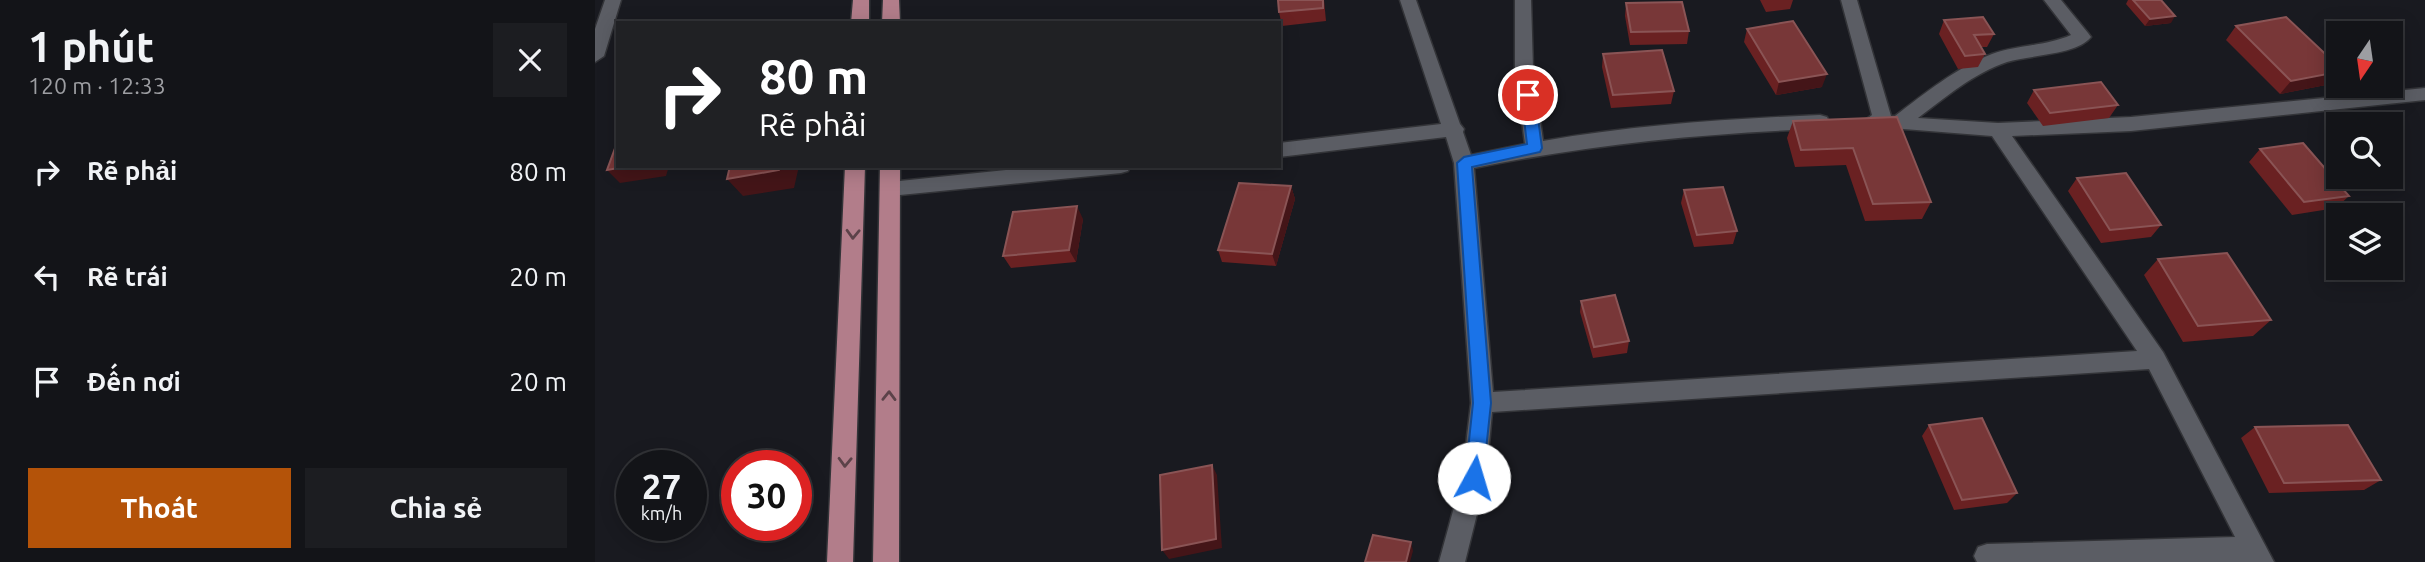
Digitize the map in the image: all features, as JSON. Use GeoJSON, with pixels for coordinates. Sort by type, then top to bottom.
{"type":"FeatureCollection","features":[{"type":"Feature","properties":{"kind":"main road"},"geometry":{"type":"LineString","coordinates":[[860,21],[861,0]]}},
{"type":"Feature","properties":{"kind":"main road"},"geometry":{"type":"LineString","coordinates":[[891,0],[891,21]]}},
{"type":"Feature","properties":{"kind":"main road"},"geometry":{"type":"LineString","coordinates":[[840,562],[855,168]]}},
{"type":"Feature","properties":{"kind":"main road"},"geometry":{"type":"LineString","coordinates":[[886,562],[890,168]]}},
{"type":"Feature","properties":{"kind":"street"},"geometry":{"type":"LineString","coordinates":[[595,56],[613,0]]}},
{"type":"Feature","properties":{"kind":"street"},"geometry":{"type":"LineString","coordinates":[[1408,0],[1455,130],[1464,163],[1482,403],[1474,478],[1452,562]]}},
{"type":"Feature","properties":{"kind":"street"},"geometry":{"type":"LineString","coordinates":[[1523,0],[1524,69],[1535,148]]}},
{"type":"Feature","properties":{"kind":"street"},"geometry":{"type":"LineString","coordinates":[[1849,0],[1892,121]]}},
{"type":"Feature","properties":{"kind":"street"},"geometry":{"type":"LineString","coordinates":[[1892,121],[1986,64],[2025,50],[2067,43],[2082,37],[2052,0]]}},
{"type":"Feature","properties":{"kind":"street"},"geometry":{"type":"LineString","coordinates":[[1464,163],[1535,148],[1749,124],[1892,121],[1998,131],[2131,124],[2425,94]]}},
{"type":"Feature","properties":{"kind":"street"},"geometry":{"type":"LineString","coordinates":[[1281,150],[1455,130]]}},
{"type":"Feature","properties":{"kind":"street"},"geometry":{"type":"LineString","coordinates":[[1987,556],[2258,555],[2155,359],[1998,131]]}},
{"type":"Feature","properties":{"kind":"street"},"geometry":{"type":"LineString","coordinates":[[890,189],[1101,168]]}},
{"type":"Feature","properties":{"kind":"street"},"geometry":{"type":"LineString","coordinates":[[1482,403],[2155,359]]}},
{"type":"Feature","properties":{"kind":"building"},"geometry":{"type":"Polygon","coordinates":[[[1278,0],[1323,0],[1323,8],[1279,12],[1278,0]]]}},
{"type":"Feature","properties":{"kind":"building"},"geometry":{"type":"Polygon","coordinates":[[[2133,0],[2161,0],[2175,16],[2150,19],[2133,0]]]}},
{"type":"Feature","properties":{"kind":"building"},"geometry":{"type":"Polygon","coordinates":[[[1682,2],[1689,31],[1631,32],[1626,3],[1682,2]]]}},
{"type":"Feature","properties":{"kind":"building"},"geometry":{"type":"Polygon","coordinates":[[[1983,17],[1994,34],[1974,35],[1985,54],[1965,56],[1944,20],[1983,17]]]}},
{"type":"Feature","properties":{"kind":"building"},"geometry":{"type":"Polygon","coordinates":[[[2286,17],[2326,55],[2326,74],[2291,81],[2236,26],[2286,17]]]}},
{"type":"Feature","properties":{"kind":"building"},"geometry":{"type":"Polygon","coordinates":[[[1793,21],[1827,74],[1779,82],[1747,29],[1793,21]]]}},
{"type":"Feature","properties":{"kind":"building"},"geometry":{"type":"Polygon","coordinates":[[[1662,50],[1674,91],[1613,95],[1603,54],[1662,50]]]}},
{"type":"Feature","properties":{"kind":"building"},"geometry":{"type":"Polygon","coordinates":[[[2101,82],[2118,105],[2050,113],[2034,90],[2101,82]]]}},
{"type":"Feature","properties":{"kind":"building"},"geometry":{"type":"Polygon","coordinates":[[[1897,117],[1931,202],[1873,204],[1853,148],[1801,150],[1793,121],[1897,117]]]}},
{"type":"Feature","properties":{"kind":"building"},"geometry":{"type":"Polygon","coordinates":[[[2303,143],[2326,170],[2326,189],[2343,189],[2349,196],[2304,202],[2260,149],[2303,143]]]}},
{"type":"Feature","properties":{"kind":"building"},"geometry":{"type":"Polygon","coordinates":[[[616,145],[616,168],[618,168],[607,170],[616,145]]]}},
{"type":"Feature","properties":{"kind":"building"},"geometry":{"type":"Polygon","coordinates":[[[730,168],[780,168],[779,170],[727,179],[730,168]]]}},
{"type":"Feature","properties":{"kind":"building"},"geometry":{"type":"Polygon","coordinates":[[[2126,173],[2161,225],[2110,230],[2077,178],[2126,173]]]}},
{"type":"Feature","properties":{"kind":"building"},"geometry":{"type":"Polygon","coordinates":[[[1239,183],[1291,186],[1272,254],[1218,250],[1239,183]]]}},
{"type":"Feature","properties":{"kind":"building"},"geometry":{"type":"Polygon","coordinates":[[[1723,187],[1737,231],[1697,235],[1684,190],[1723,187]]]}},
{"type":"Feature","properties":{"kind":"building"},"geometry":{"type":"Polygon","coordinates":[[[1077,206],[1069,250],[1003,256],[1013,212],[1077,206]]]}},
{"type":"Feature","properties":{"kind":"building"},"geometry":{"type":"Polygon","coordinates":[[[2227,253],[2271,320],[2198,326],[2158,259],[2227,253]]]}},
{"type":"Feature","properties":{"kind":"building"},"geometry":{"type":"Polygon","coordinates":[[[1615,295],[1629,341],[1594,347],[1581,301],[1615,295]]]}},
{"type":"Feature","properties":{"kind":"building"},"geometry":{"type":"Polygon","coordinates":[[[1982,418],[2017,493],[1962,500],[1929,425],[1982,418]]]}},
{"type":"Feature","properties":{"kind":"building"},"geometry":{"type":"Polygon","coordinates":[[[2348,425],[2381,480],[2284,483],[2255,427],[2348,425]]]}},
{"type":"Feature","properties":{"kind":"building"},"geometry":{"type":"Polygon","coordinates":[[[1212,465],[1216,539],[1162,550],[1160,475],[1212,465]]]}},
{"type":"Feature","properties":{"kind":"building"},"geometry":{"type":"Polygon","coordinates":[[[1373,535],[1411,542],[1406,562],[1365,562],[1373,535]]]}},
{"type":"Feature","properties":{"kind":"route"},"geometry":{"type":"LineString","coordinates":[[1474,478],[1482,403],[1464,163],[1535,148],[1528,95]]}}]}
